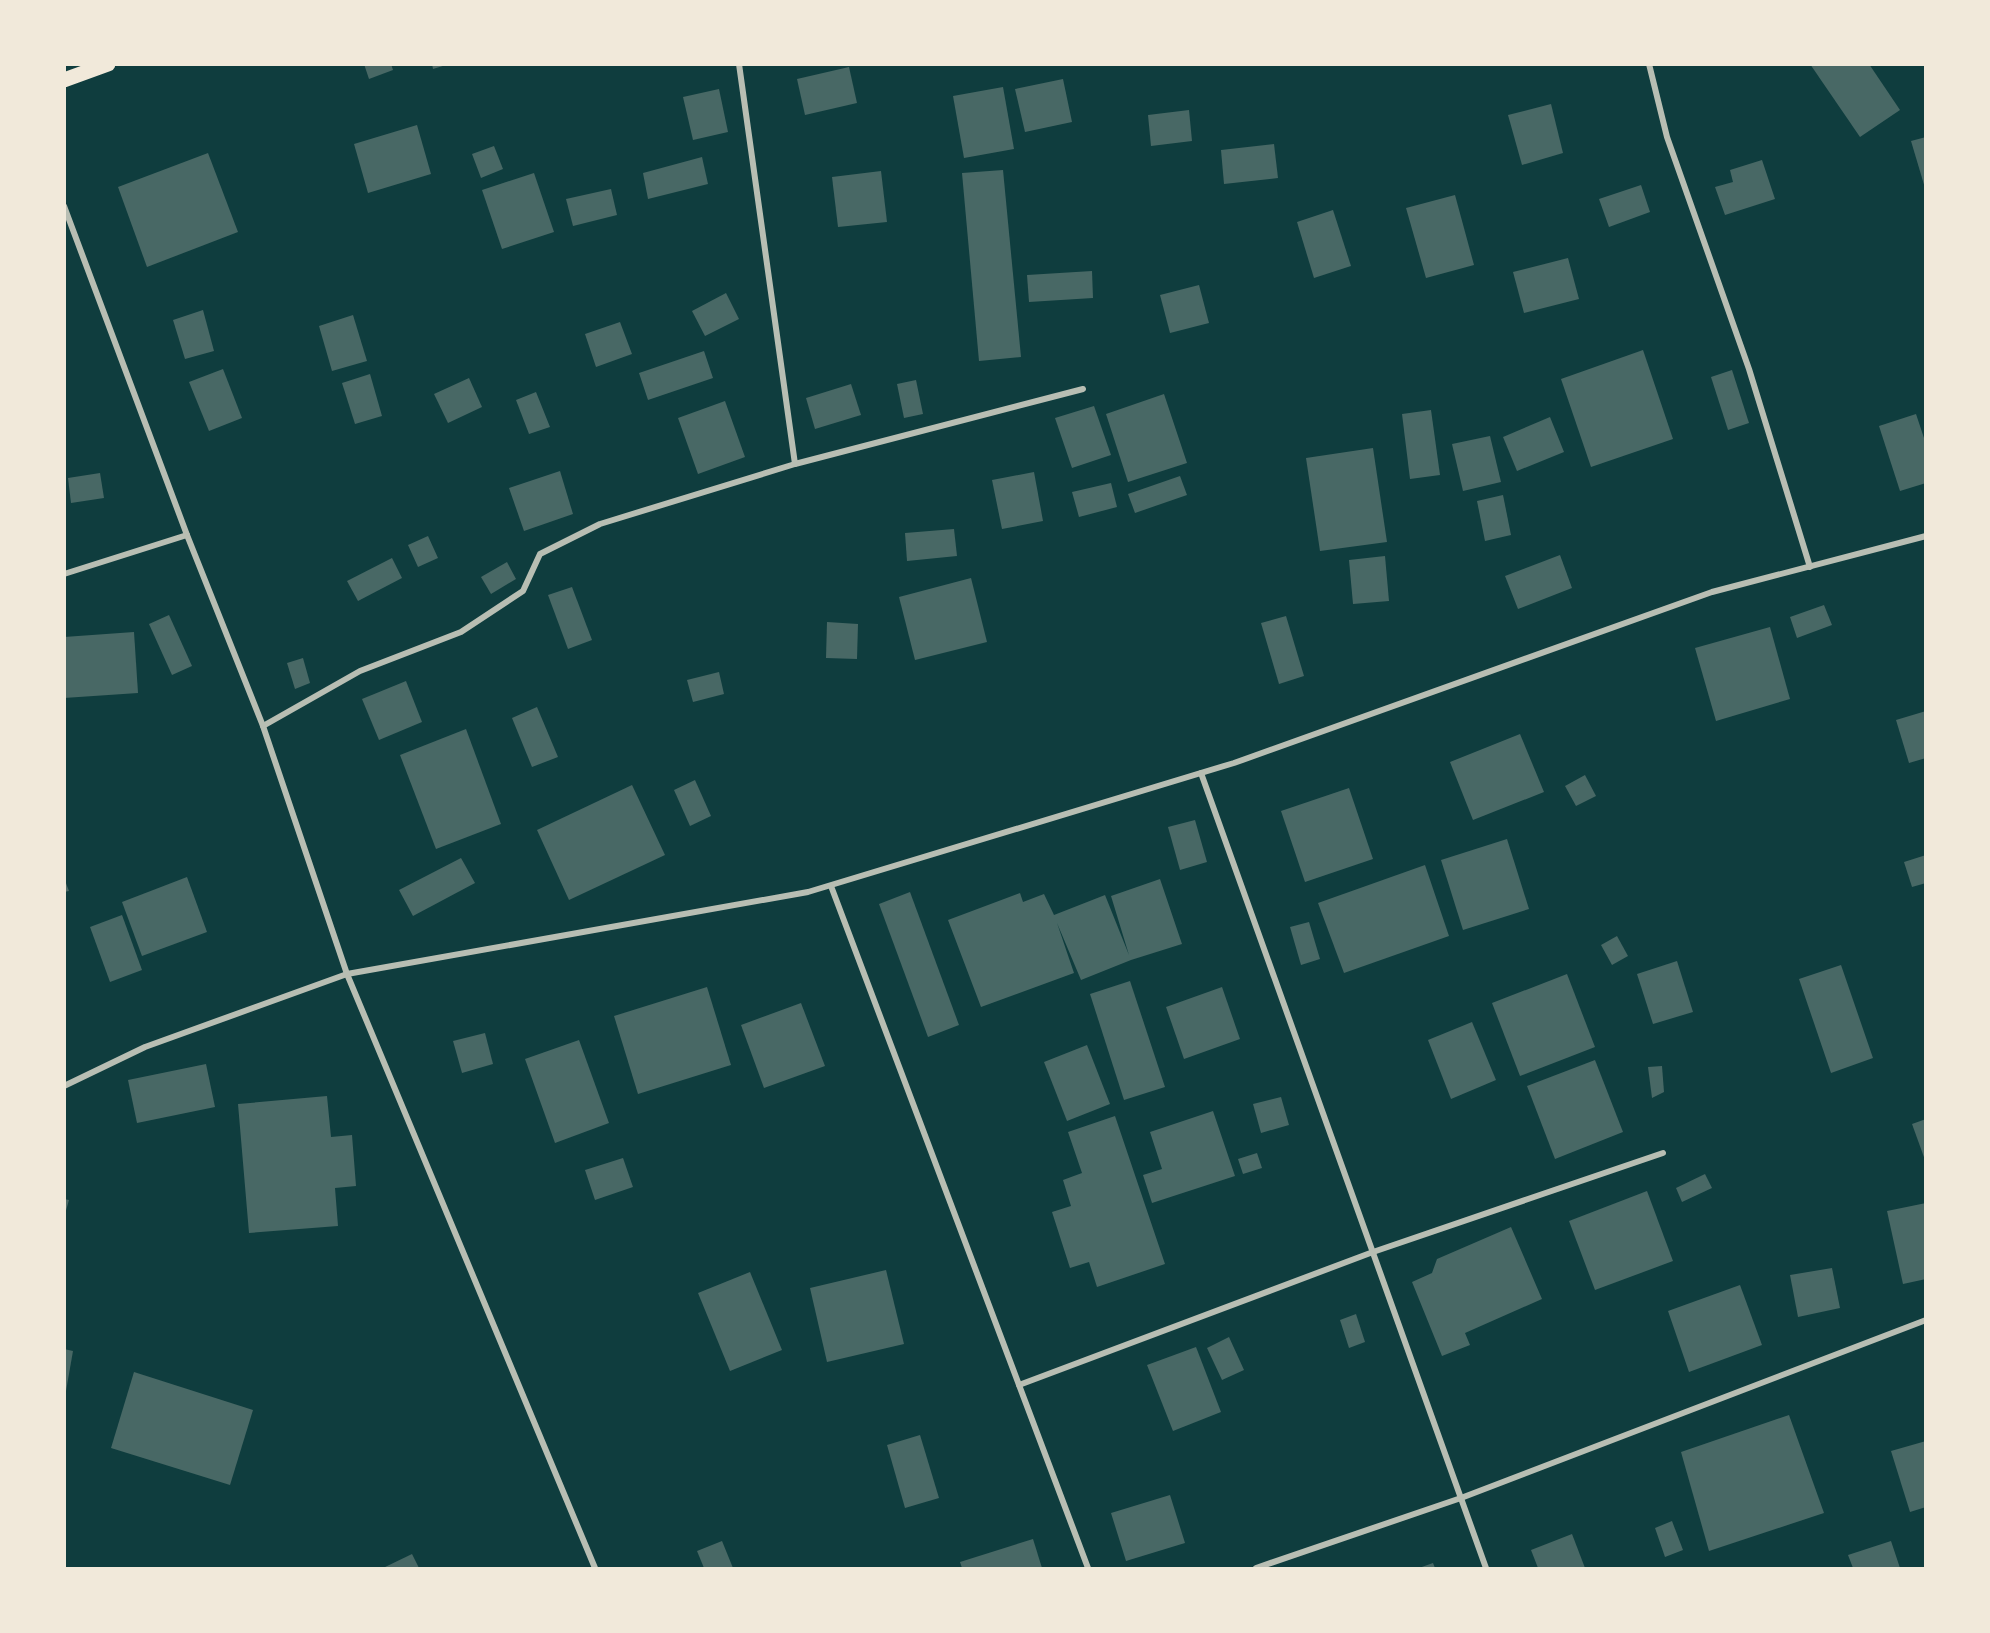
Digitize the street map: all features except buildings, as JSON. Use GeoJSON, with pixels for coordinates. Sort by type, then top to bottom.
{"type":"FeatureCollection","features":[{"type":"Feature","properties":{"kind":"main road"},"geometry":{"type":"LineString","coordinates":[[64,80],[108,64]]}},
{"type":"Feature","properties":{"kind":"street"},"geometry":{"type":"LineString","coordinates":[[739,64],[795,464]]}},
{"type":"Feature","properties":{"kind":"street"},"geometry":{"type":"LineString","coordinates":[[1649,64],[1667,137],[1749,369],[1810,567]]}},
{"type":"Feature","properties":{"kind":"street"},"geometry":{"type":"LineString","coordinates":[[64,206],[187,535],[264,726],[347,974],[595,1569]]}},
{"type":"Feature","properties":{"kind":"street"},"geometry":{"type":"LineString","coordinates":[[264,726],[360,671],[461,632],[523,591],[540,554],[600,524],[795,464],[1083,389]]}},
{"type":"Feature","properties":{"kind":"street"},"geometry":{"type":"LineString","coordinates":[[64,574],[187,535]]}},
{"type":"Feature","properties":{"kind":"street"},"geometry":{"type":"LineString","coordinates":[[64,1086],[145,1047],[347,974],[831,886],[1201,773],[1712,592],[1926,536]]}},
{"type":"Feature","properties":{"kind":"street"},"geometry":{"type":"LineString","coordinates":[[1201,773],[1486,1569]]}},
{"type":"Feature","properties":{"kind":"street"},"geometry":{"type":"LineString","coordinates":[[831,886],[1088,1569]]}},
{"type":"Feature","properties":{"kind":"street"},"geometry":{"type":"LineString","coordinates":[[1019,1385],[1373,1252],[1663,1153]]}},
{"type":"Feature","properties":{"kind":"street"},"geometry":{"type":"LineString","coordinates":[[1256,1569],[1461,1498],[1926,1320]]}}]}
